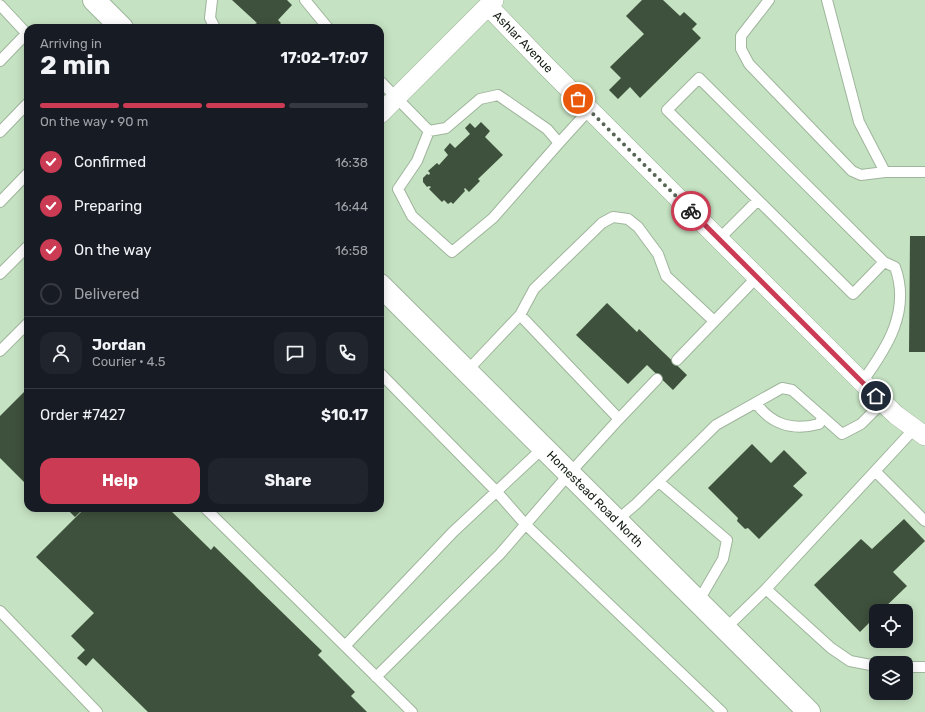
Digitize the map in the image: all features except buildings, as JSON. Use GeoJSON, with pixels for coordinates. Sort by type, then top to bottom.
{"type":"FeatureCollection","features":[{"type":"Feature","properties":{"kind":"main road"},"geometry":{"type":"LineString","coordinates":[[94,0],[118,24]]}},
{"type":"Feature","properties":{"kind":"main road","name":"Homestead Road North"},"geometry":{"type":"LineString","coordinates":[[384,289],[810,712]]}},
{"type":"Feature","properties":{"kind":"street","name":"Ashlar Avenue"},"geometry":{"type":"LineString","coordinates":[[384,110],[491,3],[589,110],[882,402],[920,432]]}},
{"type":"Feature","properties":{"kind":"lane"},"geometry":{"type":"LineString","coordinates":[[212,0],[210,18],[213,24]]}},
{"type":"Feature","properties":{"kind":"lane"},"geometry":{"type":"LineString","coordinates":[[305,0],[325,24]]}},
{"type":"Feature","properties":{"kind":"lane"},"geometry":{"type":"LineString","coordinates":[[769,0],[741,36],[741,49],[749,64],[852,171],[861,175],[885,172],[925,172]]}},
{"type":"Feature","properties":{"kind":"lane"},"geometry":{"type":"LineString","coordinates":[[827,0],[859,122],[885,172]]}},
{"type":"Feature","properties":{"kind":"lane"},"geometry":{"type":"LineString","coordinates":[[0,5],[24,31]]}},
{"type":"Feature","properties":{"kind":"lane"},"geometry":{"type":"LineString","coordinates":[[0,60],[24,37]]}},
{"type":"Feature","properties":{"kind":"lane"},"geometry":{"type":"LineString","coordinates":[[862,382],[880,358],[897,320],[900,281],[895,267],[884,262],[698,78],[667,110],[853,294],[884,262]]}},
{"type":"Feature","properties":{"kind":"lane"},"geometry":{"type":"LineString","coordinates":[[384,85],[429,131]]}},
{"type":"Feature","properties":{"kind":"lane"},"geometry":{"type":"LineString","coordinates":[[429,131],[446,128],[480,99],[498,95],[547,129],[559,143]]}},
{"type":"Feature","properties":{"kind":"lane"},"geometry":{"type":"LineString","coordinates":[[0,132],[24,107]]}},
{"type":"Feature","properties":{"kind":"lane"},"geometry":{"type":"LineString","coordinates":[[429,131],[417,161],[398,189],[412,216],[452,252],[493,218],[589,110]]}},
{"type":"Feature","properties":{"kind":"lane"},"geometry":{"type":"LineString","coordinates":[[0,202],[24,177]]}},
{"type":"Feature","properties":{"kind":"lane"},"geometry":{"type":"LineString","coordinates":[[719,239],[758,200]]}},
{"type":"Feature","properties":{"kind":"lane"},"geometry":{"type":"LineString","coordinates":[[467,371],[520,315],[534,289],[602,223],[613,217],[628,219],[638,227],[658,254],[666,276],[714,321]]}},
{"type":"Feature","properties":{"kind":"lane"},"geometry":{"type":"LineString","coordinates":[[0,274],[24,250]]}},
{"type":"Feature","properties":{"kind":"lane"},"geometry":{"type":"LineString","coordinates":[[677,360],[757,277]]}},
{"type":"Feature","properties":{"kind":"lane"},"geometry":{"type":"LineString","coordinates":[[520,315],[619,419]]}},
{"type":"Feature","properties":{"kind":"lane"},"geometry":{"type":"LineString","coordinates":[[0,351],[24,330]]}},
{"type":"Feature","properties":{"kind":"lane"},"geometry":{"type":"LineString","coordinates":[[384,377],[496,492],[525,524],[722,712]]}},
{"type":"Feature","properties":{"kind":"lane"},"geometry":{"type":"LineString","coordinates":[[376,677],[500,554],[569,474],[657,379]]}},
{"type":"Feature","properties":{"kind":"lane"},"geometry":{"type":"LineString","coordinates":[[616,521],[659,482],[716,425],[782,388],[792,390],[842,434],[861,424],[882,402]]}},
{"type":"Feature","properties":{"kind":"lane"},"geometry":{"type":"LineString","coordinates":[[756,403],[765,415],[772,420],[802,427],[818,424],[823,418]]}},
{"type":"Feature","properties":{"kind":"lane"},"geometry":{"type":"LineString","coordinates":[[725,629],[766,589],[875,471],[920,432]]}},
{"type":"Feature","properties":{"kind":"lane"},"geometry":{"type":"LineString","coordinates":[[345,646],[453,532],[543,448]]}},
{"type":"Feature","properties":{"kind":"lane"},"geometry":{"type":"LineString","coordinates":[[875,471],[925,522]]}},
{"type":"Feature","properties":{"kind":"lane"},"geometry":{"type":"LineString","coordinates":[[659,482],[727,540],[724,559],[698,602]]}},
{"type":"Feature","properties":{"kind":"lane"},"geometry":{"type":"LineString","coordinates":[[209,512],[412,712]]}},
{"type":"Feature","properties":{"kind":"lane"},"geometry":{"type":"LineString","coordinates":[[766,589],[831,648],[850,661],[869,665]]}},
{"type":"Feature","properties":{"kind":"lane"},"geometry":{"type":"LineString","coordinates":[[0,611],[97,712]]}},
{"type":"Feature","properties":{"kind":"lane"},"geometry":{"type":"LineString","coordinates":[[913,667],[925,667]]}},
{"type":"Feature","properties":{"kind":"shaded area"},"geometry":{"type":"Polygon","coordinates":[[[0,0],[925,0],[925,712],[0,712],[0,0]]]}},
{"type":"Feature","properties":{"kind":"way so far"},"geometry":{"type":"LineString","coordinates":[[578,99],[691,211]]}},
{"type":"Feature","properties":{"kind":"route"},"geometry":{"type":"LineString","coordinates":[[691,211],[876,396]]}}]}
